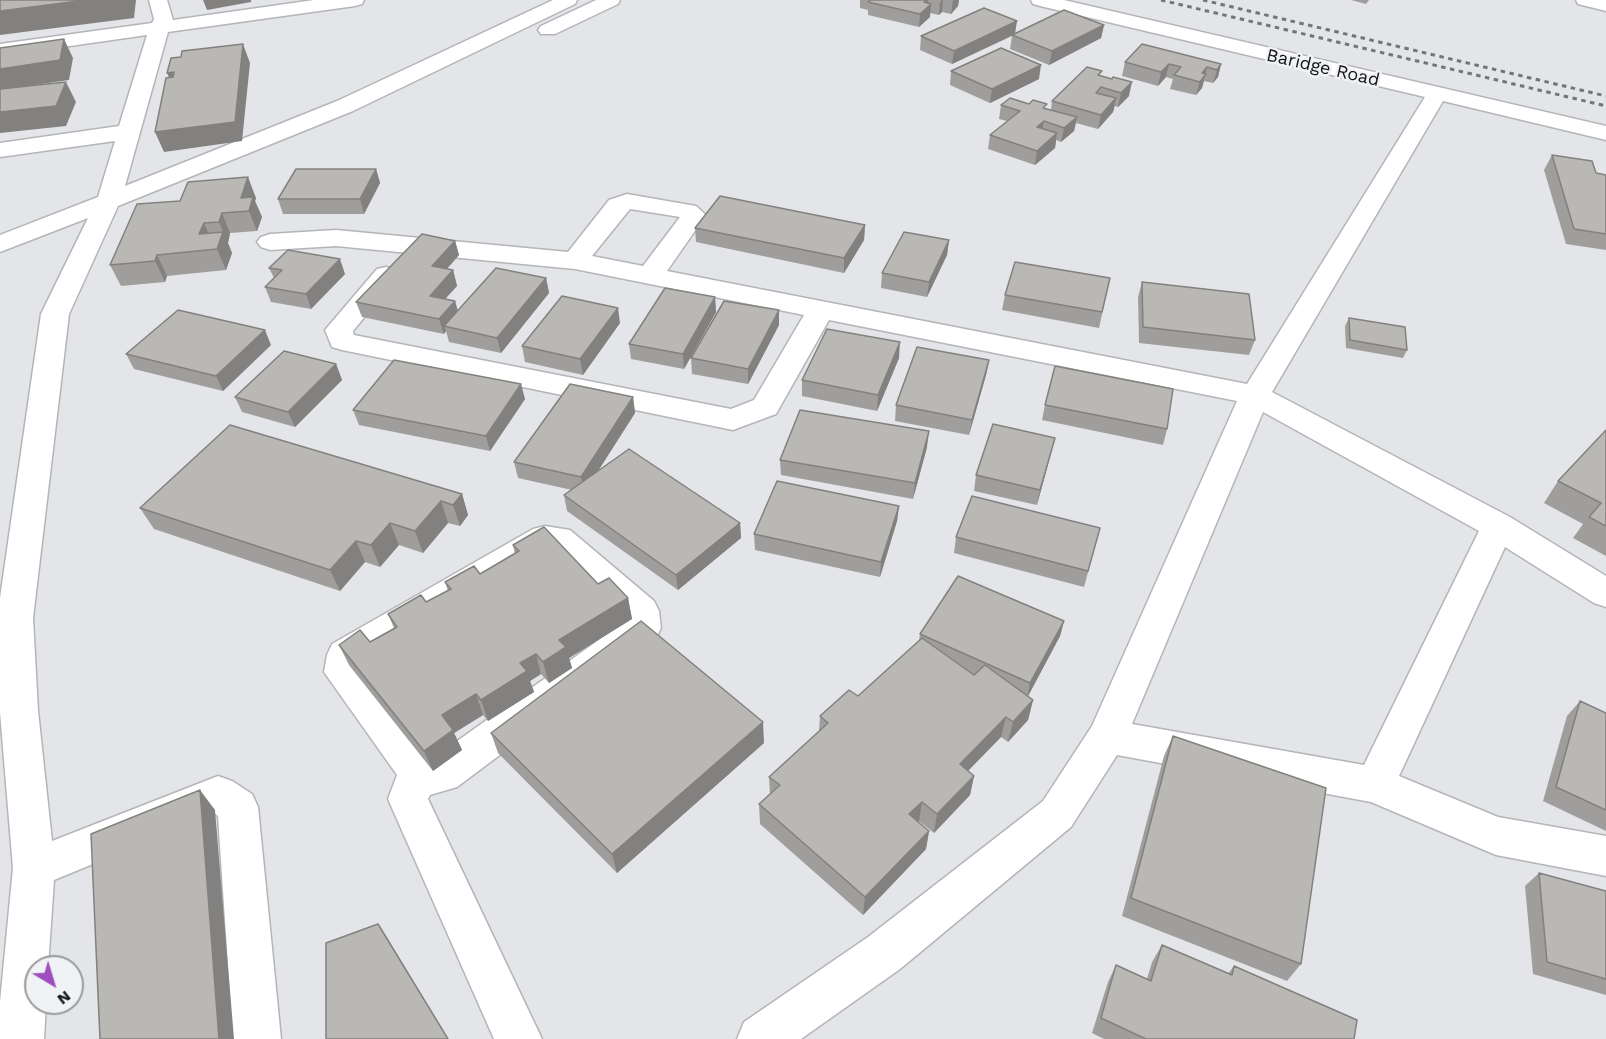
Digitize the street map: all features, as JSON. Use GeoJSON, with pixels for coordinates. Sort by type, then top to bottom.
{"type":"FeatureCollection","features":[{"type":"Feature","properties":{"kind":"street"},"geometry":{"type":"LineString","coordinates":[[0,39],[160,15],[355,0]]}},
{"type":"Feature","properties":{"kind":"street"},"geometry":{"type":"LineString","coordinates":[[0,244],[60,221],[106,207],[345,105],[568,0]]}},
{"type":"Feature","properties":{"kind":"street"},"geometry":{"type":"LineString","coordinates":[[106,207],[140,209],[280,155],[611,0]]}},
{"type":"Feature","properties":{"kind":"street","name":"Baridge Road"},"geometry":{"type":"LineString","coordinates":[[1040,0],[1606,133]]}},
{"type":"Feature","properties":{"kind":"street"},"geometry":{"type":"LineString","coordinates":[[1585,0],[1606,5]]}},
{"type":"Feature","properties":{"kind":"street"},"geometry":{"type":"LineString","coordinates":[[0,50],[160,15]]}},
{"type":"Feature","properties":{"kind":"street"},"geometry":{"type":"LineString","coordinates":[[20,1039],[34,868],[9,714],[15,618],[55,314],[106,207],[160,15]]}},
{"type":"Feature","properties":{"kind":"street"},"geometry":{"type":"LineString","coordinates":[[761,1039],[884,953],[1057,814],[1107,736],[1255,395],[1437,94]]}},
{"type":"Feature","properties":{"kind":"street"},"geometry":{"type":"LineString","coordinates":[[0,150],[128,132]]}},
{"type":"Feature","properties":{"kind":"street"},"geometry":{"type":"LineString","coordinates":[[575,261],[618,205],[627,201],[687,211],[694,215],[650,278]]}},
{"type":"Feature","properties":{"kind":"street"},"geometry":{"type":"LineString","coordinates":[[270,242],[336,238],[575,261],[650,278],[1255,395],[1498,526],[1606,593]]}},
{"type":"Feature","properties":{"kind":"street"},"geometry":{"type":"LineString","coordinates":[[413,244],[339,330],[342,341],[733,420],[765,407],[820,311]]}},
{"type":"Feature","properties":{"kind":"street"},"geometry":{"type":"LineString","coordinates":[[1375,785],[1498,526]]}},
{"type":"Feature","properties":{"kind":"street"},"geometry":{"type":"LineString","coordinates":[[544,538],[558,539],[641,611],[643,628],[443,775],[430,777],[418,772],[343,672],[345,655],[544,538]]}},
{"type":"Feature","properties":{"kind":"street"},"geometry":{"type":"LineString","coordinates":[[1107,736],[1375,785],[1496,837],[1606,856]]}},
{"type":"Feature","properties":{"kind":"street"},"geometry":{"type":"LineString","coordinates":[[418,772],[408,799],[518,1039]]}},
{"type":"Feature","properties":{"kind":"street"},"geometry":{"type":"LineString","coordinates":[[34,868],[218,794],[238,807],[257,1039]]}},
{"type":"Feature","properties":{"kind":"building"},"geometry":{"type":"Polygon","coordinates":[[[0,0],[87,0],[0,11],[0,0]]]}},
{"type":"Feature","properties":{"kind":"building"},"geometry":{"type":"Polygon","coordinates":[[[871,0],[927,0],[924,2],[931,4],[920,14],[868,2],[871,0]]]}},
{"type":"Feature","properties":{"kind":"building"},"geometry":{"type":"Polygon","coordinates":[[[984,8],[1017,21],[954,51],[921,36],[984,8]]]}},
{"type":"Feature","properties":{"kind":"building"},"geometry":{"type":"Polygon","coordinates":[[[1064,10],[1104,25],[1052,51],[1012,35],[1064,10]]]}},
{"type":"Feature","properties":{"kind":"building"},"geometry":{"type":"Polygon","coordinates":[[[64,39],[60,60],[0,69],[0,48],[64,39]]]}},
{"type":"Feature","properties":{"kind":"building"},"geometry":{"type":"Polygon","coordinates":[[[243,44],[235,122],[155,132],[166,78],[173,77],[174,72],[167,73],[171,58],[181,57],[182,51],[243,44]]]}},
{"type":"Feature","properties":{"kind":"building"},"geometry":{"type":"Polygon","coordinates":[[[1142,44],[1221,64],[1217,70],[1207,67],[1202,73],[1206,74],[1200,82],[1174,75],[1181,67],[1169,64],[1161,72],[1125,62],[1142,44]]]}},
{"type":"Feature","properties":{"kind":"building"},"geometry":{"type":"Polygon","coordinates":[[[1001,48],[1041,65],[992,89],[951,71],[1001,48]]]}},
{"type":"Feature","properties":{"kind":"building"},"geometry":{"type":"Polygon","coordinates":[[[1087,67],[1102,71],[1098,75],[1132,82],[1121,93],[1101,87],[1096,93],[1116,98],[1101,115],[1052,101],[1087,67]]]}},
{"type":"Feature","properties":{"kind":"building"},"geometry":{"type":"Polygon","coordinates":[[[66,82],[56,106],[0,112],[0,89],[66,82]]]}},
{"type":"Feature","properties":{"kind":"building"},"geometry":{"type":"Polygon","coordinates":[[[1010,98],[1029,104],[1033,100],[1047,104],[1043,108],[1077,117],[1064,128],[1044,121],[1037,127],[1057,133],[1037,151],[990,135],[1020,111],[1001,105],[1010,98]]]}},
{"type":"Feature","properties":{"kind":"building"},"geometry":{"type":"Polygon","coordinates":[[[1552,155],[1592,161],[1596,173],[1606,175],[1606,234],[1574,229],[1552,155]]]}},
{"type":"Feature","properties":{"kind":"building"},"geometry":{"type":"Polygon","coordinates":[[[296,169],[376,169],[360,199],[278,199],[296,169]]]}},
{"type":"Feature","properties":{"kind":"building"},"geometry":{"type":"Polygon","coordinates":[[[248,177],[241,198],[253,197],[249,211],[222,213],[219,222],[204,223],[199,234],[223,232],[217,249],[157,255],[155,261],[110,265],[137,204],[180,201],[188,182],[248,177]]]}},
{"type":"Feature","properties":{"kind":"building"},"geometry":{"type":"Polygon","coordinates":[[[720,196],[865,225],[844,258],[695,228],[720,196]]]}},
{"type":"Feature","properties":{"kind":"building"},"geometry":{"type":"Polygon","coordinates":[[[904,232],[949,240],[929,282],[882,273],[904,232]]]}},
{"type":"Feature","properties":{"kind":"building"},"geometry":{"type":"Polygon","coordinates":[[[422,234],[455,241],[432,266],[453,270],[430,296],[455,301],[439,319],[356,302],[422,234]]]}},
{"type":"Feature","properties":{"kind":"building"},"geometry":{"type":"Polygon","coordinates":[[[288,250],[340,259],[306,294],[265,287],[282,270],[269,268],[288,250]]]}},
{"type":"Feature","properties":{"kind":"building"},"geometry":{"type":"Polygon","coordinates":[[[1015,262],[1110,278],[1102,312],[1005,295],[1015,262]]]}},
{"type":"Feature","properties":{"kind":"building"},"geometry":{"type":"Polygon","coordinates":[[[496,268],[546,278],[497,338],[444,326],[496,268]]]}},
{"type":"Feature","properties":{"kind":"building"},"geometry":{"type":"Polygon","coordinates":[[[1142,282],[1249,294],[1255,340],[1143,327],[1142,282]]]}},
{"type":"Feature","properties":{"kind":"building"},"geometry":{"type":"Polygon","coordinates":[[[665,288],[715,297],[683,354],[629,344],[665,288]]]}},
{"type":"Feature","properties":{"kind":"building"},"geometry":{"type":"Polygon","coordinates":[[[562,296],[618,308],[580,359],[522,346],[562,296]]]}},
{"type":"Feature","properties":{"kind":"building"},"geometry":{"type":"Polygon","coordinates":[[[724,301],[779,310],[748,369],[691,358],[724,301]]]}},
{"type":"Feature","properties":{"kind":"building"},"geometry":{"type":"Polygon","coordinates":[[[178,310],[265,330],[216,376],[126,354],[178,310]]]}},
{"type":"Feature","properties":{"kind":"building"},"geometry":{"type":"Polygon","coordinates":[[[1349,318],[1405,327],[1407,350],[1350,340],[1349,318]]]}},
{"type":"Feature","properties":{"kind":"building"},"geometry":{"type":"Polygon","coordinates":[[[827,329],[900,342],[878,395],[802,380],[827,329]]]}},
{"type":"Feature","properties":{"kind":"building"},"geometry":{"type":"Polygon","coordinates":[[[917,347],[989,360],[972,420],[896,405],[917,347]]]}},
{"type":"Feature","properties":{"kind":"building"},"geometry":{"type":"Polygon","coordinates":[[[284,351],[336,364],[288,412],[235,397],[284,351]]]}},
{"type":"Feature","properties":{"kind":"building"},"geometry":{"type":"Polygon","coordinates":[[[394,360],[521,384],[486,436],[353,410],[394,360]]]}},
{"type":"Feature","properties":{"kind":"building"},"geometry":{"type":"Polygon","coordinates":[[[1055,366],[1173,389],[1167,429],[1045,405],[1055,366]]]}},
{"type":"Feature","properties":{"kind":"building"},"geometry":{"type":"Polygon","coordinates":[[[570,384],[633,397],[581,477],[514,462],[570,384]]]}},
{"type":"Feature","properties":{"kind":"building"},"geometry":{"type":"Polygon","coordinates":[[[800,410],[929,431],[915,483],[780,460],[800,410]]]}},
{"type":"Feature","properties":{"kind":"building"},"geometry":{"type":"Polygon","coordinates":[[[993,424],[1055,438],[1040,490],[976,475],[993,424]]]}},
{"type":"Feature","properties":{"kind":"building"},"geometry":{"type":"Polygon","coordinates":[[[230,425],[462,494],[453,505],[441,501],[415,531],[390,523],[371,545],[356,541],[330,570],[140,508],[230,425]]]}},
{"type":"Feature","properties":{"kind":"building"},"geometry":{"type":"Polygon","coordinates":[[[1606,430],[1606,526],[1589,517],[1601,503],[1558,481],[1606,430]]]}},
{"type":"Feature","properties":{"kind":"building"},"geometry":{"type":"Polygon","coordinates":[[[629,449],[740,523],[676,575],[564,495],[629,449]]]}},
{"type":"Feature","properties":{"kind":"building"},"geometry":{"type":"Polygon","coordinates":[[[777,481],[899,506],[881,562],[754,534],[777,481]]]}},
{"type":"Feature","properties":{"kind":"building"},"geometry":{"type":"Polygon","coordinates":[[[972,496],[1100,528],[1088,571],[956,537],[972,496]]]}},
{"type":"Feature","properties":{"kind":"building"},"geometry":{"type":"Polygon","coordinates":[[[544,527],[598,584],[609,578],[628,598],[559,640],[566,647],[543,662],[536,654],[520,663],[527,671],[481,700],[476,694],[442,715],[453,730],[424,751],[339,645],[360,630],[370,642],[397,627],[388,614],[421,595],[426,602],[451,589],[445,582],[474,566],[480,574],[519,551],[513,545],[544,527]]]}},
{"type":"Feature","properties":{"kind":"building"},"geometry":{"type":"Polygon","coordinates":[[[958,576],[1064,621],[1030,683],[920,634],[958,576]]]}},
{"type":"Feature","properties":{"kind":"building"},"geometry":{"type":"Polygon","coordinates":[[[641,621],[763,722],[612,854],[491,733],[641,621]]]}},
{"type":"Feature","properties":{"kind":"building"},"geometry":{"type":"Polygon","coordinates":[[[922,638],[974,675],[985,665],[1033,700],[1013,722],[1006,717],[960,764],[974,776],[937,814],[922,802],[909,814],[929,831],[865,897],[759,804],[780,785],[769,777],[828,723],[820,716],[849,690],[858,696],[922,638]]]}},
{"type":"Feature","properties":{"kind":"building"},"geometry":{"type":"Polygon","coordinates":[[[1580,701],[1606,713],[1606,810],[1556,787],[1580,701]]]}},
{"type":"Feature","properties":{"kind":"building"},"geometry":{"type":"Polygon","coordinates":[[[1173,736],[1326,788],[1301,964],[1131,898],[1173,736]]]}},
{"type":"Feature","properties":{"kind":"building"},"geometry":{"type":"Polygon","coordinates":[[[200,790],[219,1039],[100,1039],[91,834],[200,790]]]}},
{"type":"Feature","properties":{"kind":"building"},"geometry":{"type":"Polygon","coordinates":[[[1539,873],[1606,891],[1606,979],[1547,962],[1539,873]]]}},
{"type":"Feature","properties":{"kind":"building"},"geometry":{"type":"Polygon","coordinates":[[[378,924],[448,1039],[326,1039],[326,943],[378,924]]]}},
{"type":"Feature","properties":{"kind":"building"},"geometry":{"type":"Polygon","coordinates":[[[1162,945],[1232,975],[1234,966],[1357,1020],[1354,1039],[1146,1039],[1101,1018],[1116,965],[1151,981],[1162,945]]]}},
{"type":"Feature","properties":{"kind":"railway"},"geometry":{"type":"LineString","coordinates":[[1161,0],[1606,106]]}},
{"type":"Feature","properties":{"kind":"railway"},"geometry":{"type":"LineString","coordinates":[[1203,0],[1606,96]]}}]}
